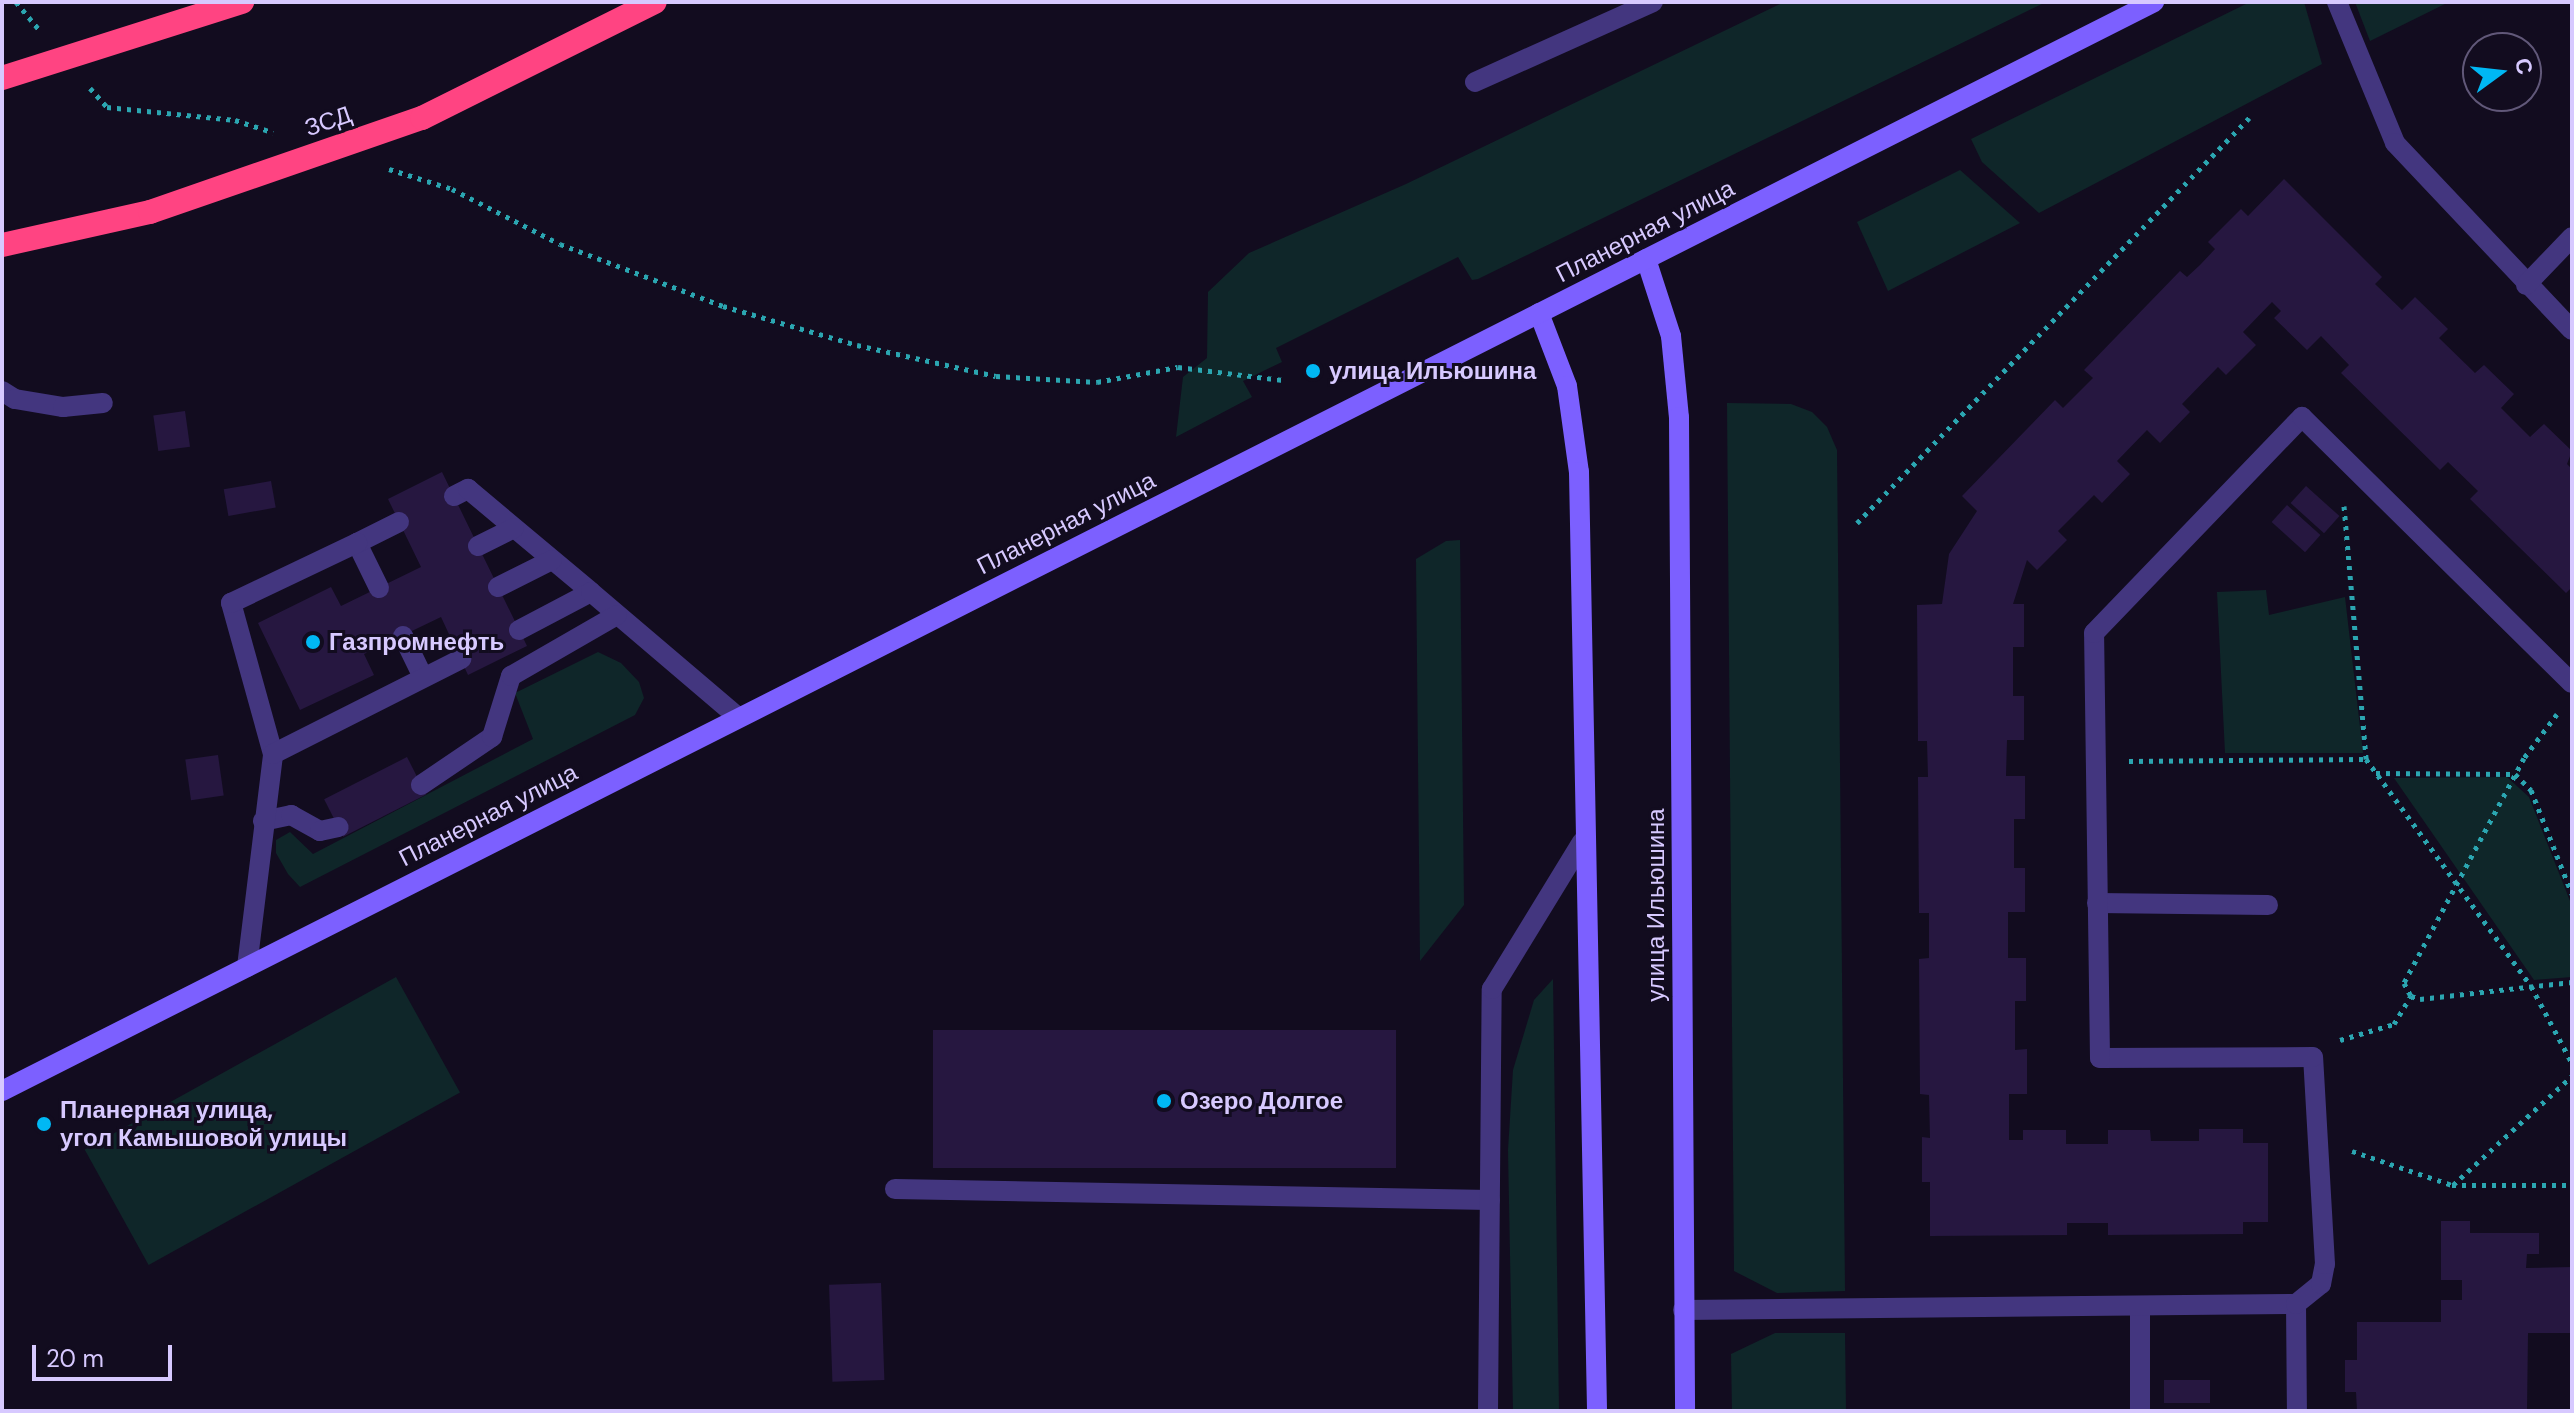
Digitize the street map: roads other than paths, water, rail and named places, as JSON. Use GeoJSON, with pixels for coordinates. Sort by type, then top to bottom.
{"type":"FeatureCollection","features":[{"type":"Feature","properties":{"kind":"highway"},"geometry":{"type":"LineString","coordinates":[[2,78],[242,2]]}},
{"type":"Feature","properties":{"kind":"highway","name":"ЗСД"},"geometry":{"type":"LineString","coordinates":[[2,245],[150,212],[422,118],[655,2]]}},
{"type":"Feature","properties":{"kind":"main road","name":"Планерная улица"},"geometry":{"type":"LineString","coordinates":[[2,1091],[2154,2]]}},
{"type":"Feature","properties":{"kind":"main road","name":"улица Ильюшина"},"geometry":{"type":"LineString","coordinates":[[1646,259],[1671,336],[1679,417],[1685,1411]]}},
{"type":"Feature","properties":{"kind":"main road"},"geometry":{"type":"LineString","coordinates":[[1539,313],[1567,386],[1579,472],[1582,842],[1592,1069],[1597,1411]]}},
{"type":"Feature","properties":{"kind":"street"},"geometry":{"type":"LineString","coordinates":[[1475,82],[1653,2]]}},
{"type":"Feature","properties":{"kind":"street"},"geometry":{"type":"LineString","coordinates":[[2337,2],[2395,143],[2526,285],[2572,330]]}},
{"type":"Feature","properties":{"kind":"street"},"geometry":{"type":"LineString","coordinates":[[2526,285],[2572,237]]}},
{"type":"Feature","properties":{"kind":"street"},"geometry":{"type":"LineString","coordinates":[[2,391],[15,399],[63,407],[103,403]]}},
{"type":"Feature","properties":{"kind":"street"},"geometry":{"type":"LineString","coordinates":[[1683,1310],[2296,1304],[2321,1284],[2325,1264],[2313,1057],[2100,1058],[2094,633],[2302,417],[2572,683]]}},
{"type":"Feature","properties":{"kind":"street"},"geometry":{"type":"LineString","coordinates":[[454,496],[468,489],[738,717]]}},
{"type":"Feature","properties":{"kind":"street"},"geometry":{"type":"LineString","coordinates":[[247,967],[273,754],[231,603],[399,522]]}},
{"type":"Feature","properties":{"kind":"street"},"geometry":{"type":"LineString","coordinates":[[478,546],[514,528]]}},
{"type":"Feature","properties":{"kind":"street"},"geometry":{"type":"LineString","coordinates":[[357,543],[379,588]]}},
{"type":"Feature","properties":{"kind":"street"},"geometry":{"type":"LineString","coordinates":[[498,587],[552,560]]}},
{"type":"Feature","properties":{"kind":"street"},"geometry":{"type":"LineString","coordinates":[[519,630],[591,592]]}},
{"type":"Feature","properties":{"kind":"street"},"geometry":{"type":"LineString","coordinates":[[421,785],[492,737],[511,676],[617,615]]}},
{"type":"Feature","properties":{"kind":"street"},"geometry":{"type":"LineString","coordinates":[[403,636],[423,677]]}},
{"type":"Feature","properties":{"kind":"street"},"geometry":{"type":"LineString","coordinates":[[273,754],[461,659]]}},
{"type":"Feature","properties":{"kind":"street"},"geometry":{"type":"LineString","coordinates":[[263,821],[291,815],[320,831],[339,827]]}},
{"type":"Feature","properties":{"kind":"street"},"geometry":{"type":"LineString","coordinates":[[1488,1411],[1492,989],[1582,842]]}},
{"type":"Feature","properties":{"kind":"street"},"geometry":{"type":"LineString","coordinates":[[2097,903],[2268,905]]}},
{"type":"Feature","properties":{"kind":"street"},"geometry":{"type":"LineString","coordinates":[[895,1189],[1490,1200]]}},
{"type":"Feature","properties":{"kind":"street"},"geometry":{"type":"LineString","coordinates":[[2296,1304],[2297,1411]]}},
{"type":"Feature","properties":{"kind":"street"},"geometry":{"type":"LineString","coordinates":[[2140,1307],[2140,1411]]}},
{"type":"Feature","properties":{"kind":"place","name":"улица Ильюшина"},"geometry":{"type":"Point","coordinates":[1313,371]}},
{"type":"Feature","properties":{"kind":"place","name":"Газпромнефть"},"geometry":{"type":"Point","coordinates":[313,642]}},
{"type":"Feature","properties":{"kind":"place","name":"Озеро Долгое"},"geometry":{"type":"Point","coordinates":[1164,1101]}},
{"type":"Feature","properties":{"kind":"place","name":"Планерная улица, угол Камышовой улицы"},"geometry":{"type":"Point","coordinates":[44,1124]}}]}
